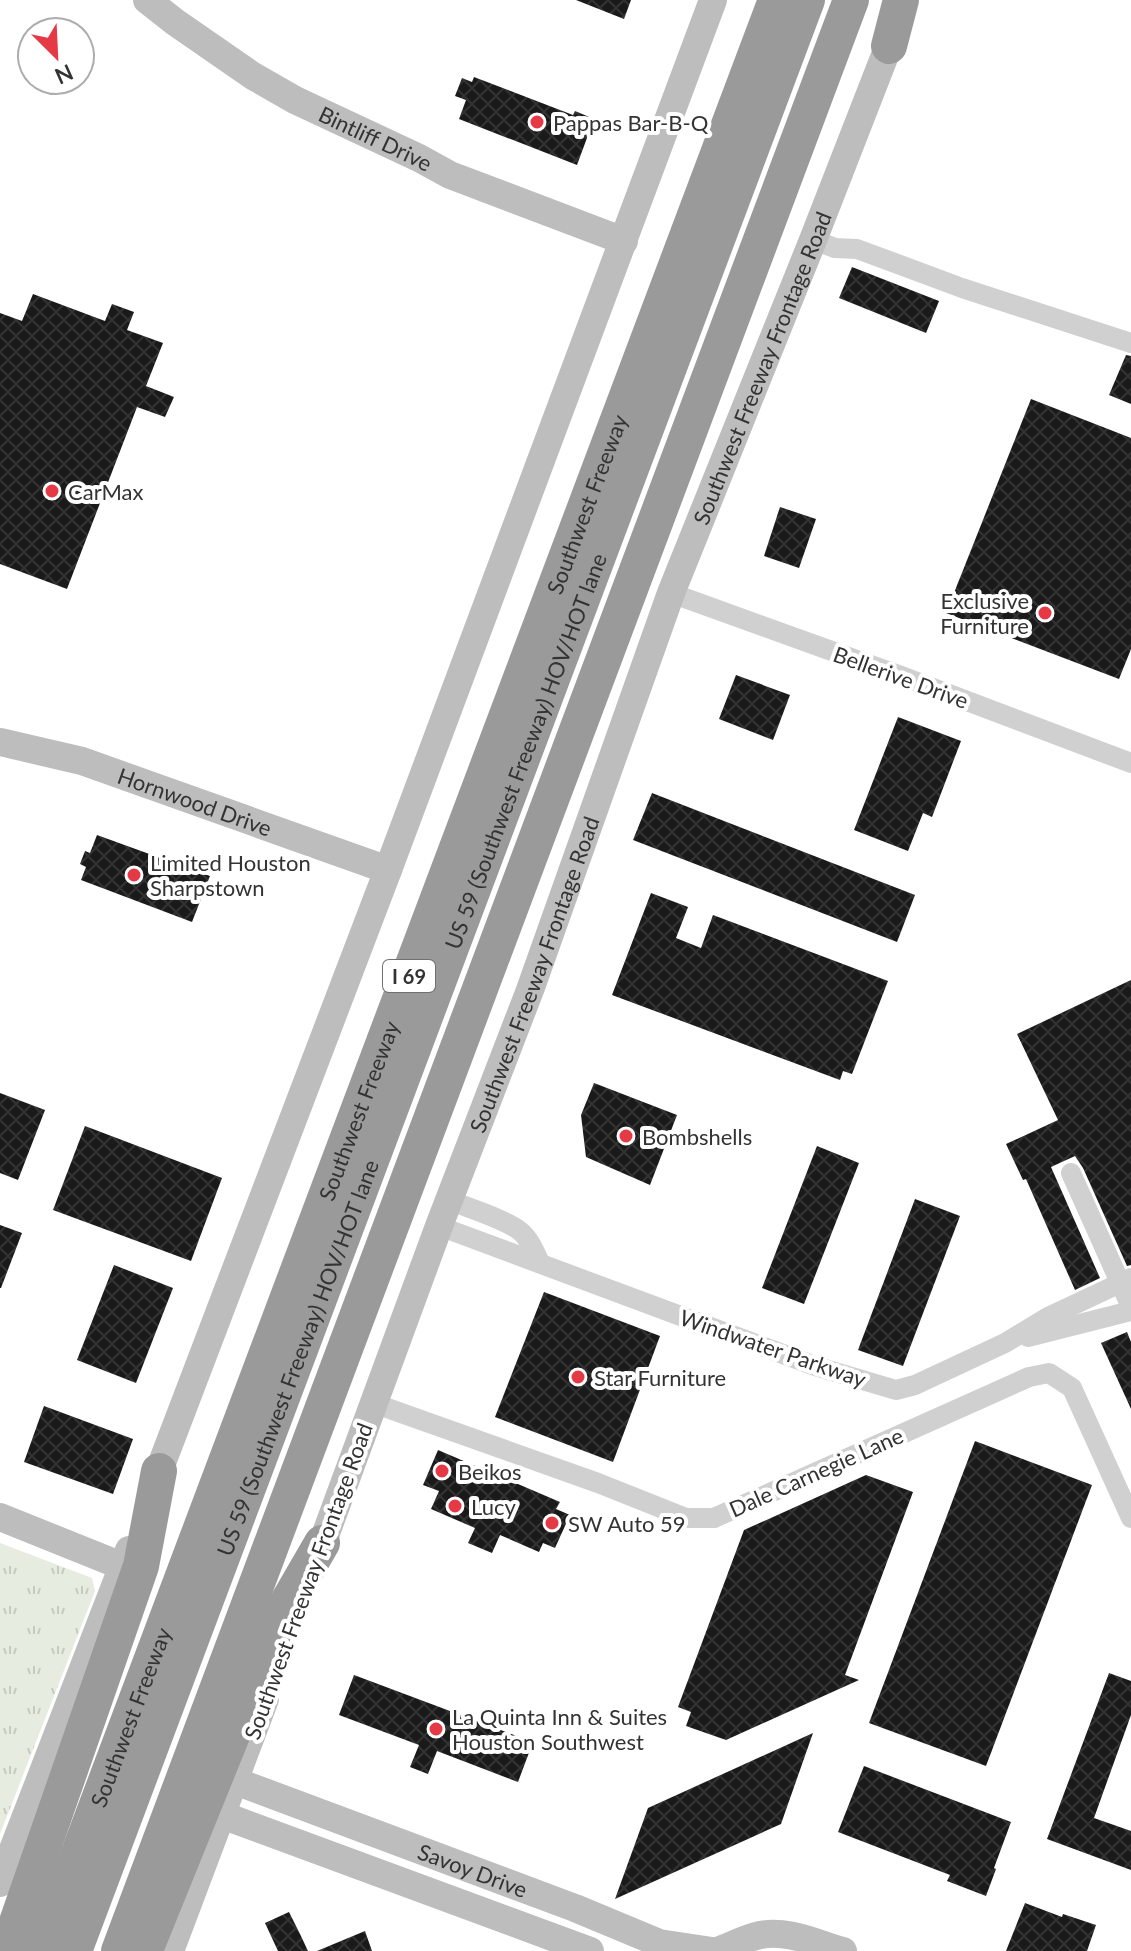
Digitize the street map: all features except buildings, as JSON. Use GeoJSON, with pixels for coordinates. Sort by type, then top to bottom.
{"type":"FeatureCollection","features":[{"type":"Feature","properties":{"kind":"highway","name":"Southwest Freeway"},"geometry":{"type":"LineString","coordinates":[[42,1951],[776,0]]}},
{"type":"Feature","properties":{"kind":"highway","name":"US 59 (Southwest Freeway) HOV/HOT lane"},"geometry":{"type":"LineString","coordinates":[[74,1951],[807,0]]}},
{"type":"Feature","properties":{"kind":"highway"},"geometry":{"type":"LineString","coordinates":[[119,1951],[851,0]]}},
{"type":"Feature","properties":{"kind":"highway"},"geometry":{"type":"LineString","coordinates":[[889,46],[904,0]]}},
{"type":"Feature","properties":{"kind":"highway"},"geometry":{"type":"LineString","coordinates":[[7,1951],[141,1566],[159,1471]]}},
{"type":"Feature","properties":{"kind":"highway"},"geometry":{"type":"LineString","coordinates":[[145,1951],[282,1612],[322,1543]]}},
{"type":"Feature","properties":{"kind":"main road","name":"Bintliff Drive"},"geometry":{"type":"LineString","coordinates":[[147,0],[253,76],[295,100],[450,175],[624,241]]}},
{"type":"Feature","properties":{"kind":"main road"},"geometry":{"type":"LineString","coordinates":[[0,1883],[388,870],[713,0]]}},
{"type":"Feature","properties":{"kind":"main road","name":"Southwest Freeway Frontage Road"},"geometry":{"type":"LineString","coordinates":[[170,1951],[530,990],[671,593],[889,46]]}},
{"type":"Feature","properties":{"kind":"main road","name":"Hornwood Drive"},"geometry":{"type":"LineString","coordinates":[[0,742],[82,761],[388,870]]}},
{"type":"Feature","properties":{"kind":"main road"},"geometry":{"type":"LineString","coordinates":[[0,1517],[122,1566]]}},
{"type":"Feature","properties":{"kind":"main road","name":"Savoy Drive"},"geometry":{"type":"LineString","coordinates":[[235,1781],[575,1908],[659,1943],[715,1951],[761,1935],[778,1934],[843,1951]]}},
{"type":"Feature","properties":{"kind":"main road","name":"Savoy Drive"},"geometry":{"type":"LineString","coordinates":[[222,1815],[590,1951]]}},
{"type":"Feature","properties":{"kind":"street"},"geometry":{"type":"LineString","coordinates":[[813,240],[835,248],[857,249],[962,288],[1131,343]]}},
{"type":"Feature","properties":{"kind":"street","name":"Bellerive Drive"},"geometry":{"type":"LineString","coordinates":[[671,593],[1131,763]]}},
{"type":"Feature","properties":{"kind":"street"},"geometry":{"type":"LineString","coordinates":[[1071,1173],[1126,1280],[1131,1309]]}},
{"type":"Feature","properties":{"kind":"street","name":"Windwater Parkway"},"geometry":{"type":"LineString","coordinates":[[444,1213],[540,1263],[815,1366],[896,1390],[915,1385],[1005,1343],[1048,1317],[1126,1280]]}},
{"type":"Feature","properties":{"kind":"street","name":"Windwater Parkway"},"geometry":{"type":"LineString","coordinates":[[1005,1343],[1131,1309]]}},
{"type":"Feature","properties":{"kind":"street","name":"Dale Carnegie Lane"},"geometry":{"type":"LineString","coordinates":[[373,1403],[598,1483],[686,1518],[714,1518],[1029,1377],[1049,1373],[1072,1388],[1131,1518]]}},
{"type":"Feature","properties":{"kind":"green space"},"geometry":{"type":"Polygon","coordinates":[[[0,1543],[92,1578],[95,1591],[0,1834],[0,1543]]]}},
{"type":"Feature","properties":{"kind":"place","name":"Pappas Bar-B-Q"},"geometry":{"type":"Point","coordinates":[537,122]}},
{"type":"Feature","properties":{"kind":"place","name":"CarMax"},"geometry":{"type":"Point","coordinates":[52,491]}},
{"type":"Feature","properties":{"kind":"place","name":"Exclusive Furniture"},"geometry":{"type":"Point","coordinates":[1045,613]}},
{"type":"Feature","properties":{"kind":"place","name":"Limited Houston Sharpstown"},"geometry":{"type":"Point","coordinates":[134,875]}},
{"type":"Feature","properties":{"kind":"place","name":"Bombshells"},"geometry":{"type":"Point","coordinates":[626,1136]}},
{"type":"Feature","properties":{"kind":"place","name":"Star Furniture"},"geometry":{"type":"Point","coordinates":[578,1377]}},
{"type":"Feature","properties":{"kind":"place","name":"Beikos"},"geometry":{"type":"Point","coordinates":[442,1471]}},
{"type":"Feature","properties":{"kind":"place","name":"Lucy"},"geometry":{"type":"Point","coordinates":[455,1506]}},
{"type":"Feature","properties":{"kind":"place","name":"SW Auto 59"},"geometry":{"type":"Point","coordinates":[552,1523]}},
{"type":"Feature","properties":{"kind":"place","name":"La Quinta Inn & Suites Houston Southwest"},"geometry":{"type":"Point","coordinates":[436,1729]}}]}
